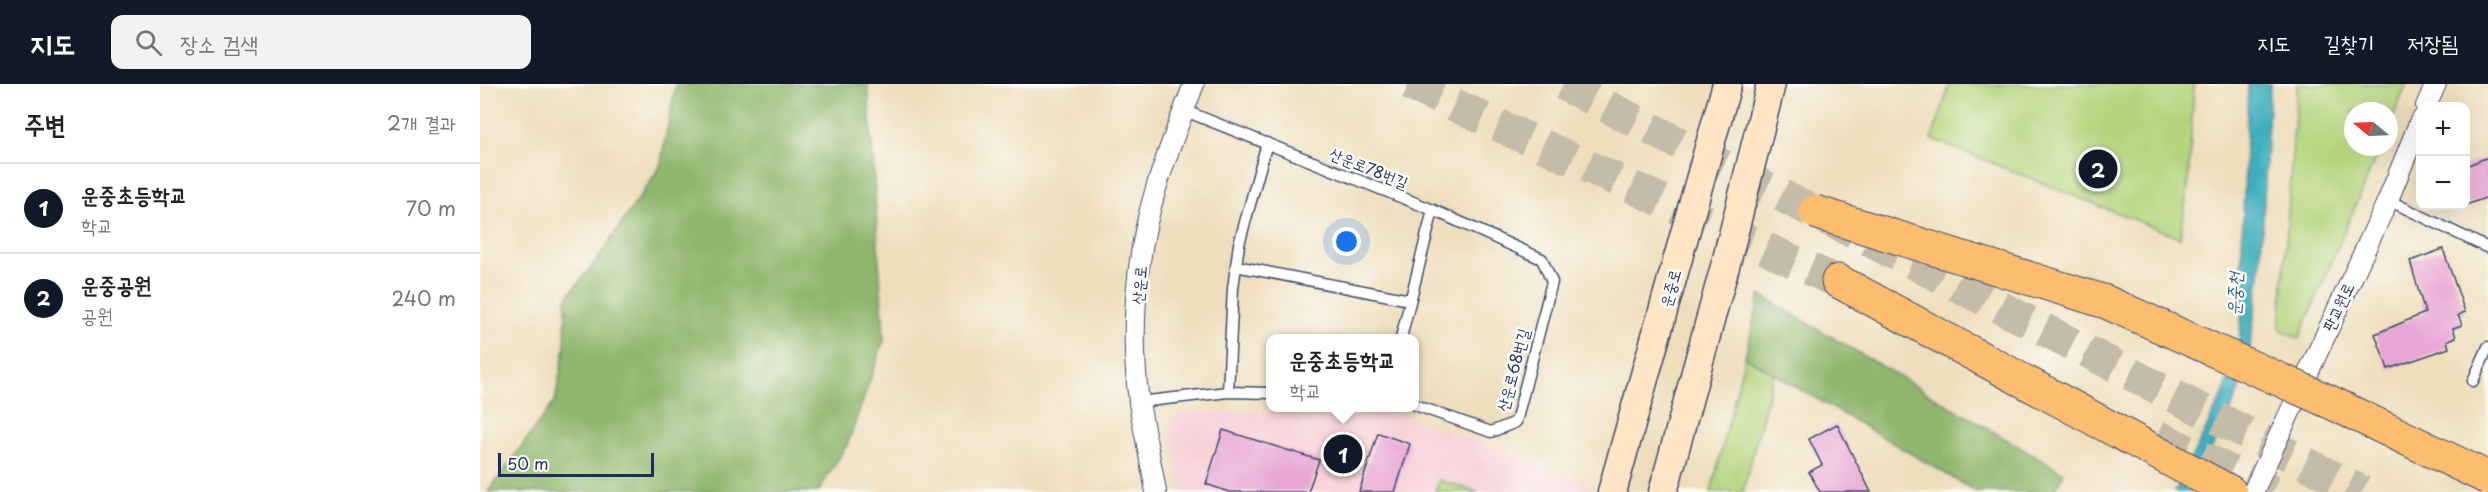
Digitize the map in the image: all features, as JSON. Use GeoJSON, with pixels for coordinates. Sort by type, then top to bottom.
{"type":"FeatureCollection","features":[{"type":"Feature","properties":{"kind":"highway"},"geometry":{"type":"LineString","coordinates":[[1815,212],[2106,302],[2330,402],[2488,478]]}},
{"type":"Feature","properties":{"kind":"highway"},"geometry":{"type":"LineString","coordinates":[[1838,281],[2230,492]]}},
{"type":"Feature","properties":{"kind":"main road","name":"운중로"},"geometry":{"type":"LineString","coordinates":[[1612,492],[1727,84]]}},
{"type":"Feature","properties":{"kind":"main road"},"geometry":{"type":"LineString","coordinates":[[1663,492],[1727,259],[1771,84]]}},
{"type":"Feature","properties":{"kind":"street","name":"산운로"},"geometry":{"type":"LineString","coordinates":[[1156,492],[1139,402],[1136,322],[1142,250],[1154,193],[1194,84]]}},
{"type":"Feature","properties":{"kind":"street"},"geometry":{"type":"LineString","coordinates":[[2428,102],[2436,84]]}},
{"type":"Feature","properties":{"kind":"street","name":"판교원로"},"geometry":{"type":"LineString","coordinates":[[2253,492],[2388,200],[2416,133]]}},
{"type":"Feature","properties":{"kind":"lane","name":"산운로78번길"},"geometry":{"type":"LineString","coordinates":[[1184,110],[1432,210],[1542,260]]}},
{"type":"Feature","properties":{"kind":"lane"},"geometry":{"type":"LineString","coordinates":[[1228,392],[1239,244],[1267,143]]}},
{"type":"Feature","properties":{"kind":"lane"},"geometry":{"type":"LineString","coordinates":[[2388,200],[2488,248]]}},
{"type":"Feature","properties":{"kind":"lane"},"geometry":{"type":"LineString","coordinates":[[1402,334],[1432,210]]}},
{"type":"Feature","properties":{"kind":"lane","name":"산운로68번길"},"geometry":{"type":"LineString","coordinates":[[1419,406],[1491,432],[1516,422],[1552,282],[1542,260]]}},
{"type":"Feature","properties":{"kind":"lane"},"geometry":{"type":"LineString","coordinates":[[1236,266],[1410,300]]}},
{"type":"Feature","properties":{"kind":"lane"},"geometry":{"type":"LineString","coordinates":[[2473,381],[2488,347]]}},
{"type":"Feature","properties":{"kind":"lane"},"geometry":{"type":"LineString","coordinates":[[1139,402],[1228,392],[1266,393]]}},
{"type":"Feature","properties":{"kind":"shaded area"},"geometry":{"type":"Polygon","coordinates":[[[1389,412],[1430,424],[1591,483],[1589,492],[1181,492],[1169,425],[1181,413],[1389,412]]]}},
{"type":"Feature","properties":{"kind":"green space"},"geometry":{"type":"Polygon","coordinates":[[[676,84],[868,84],[884,340],[848,443],[818,492],[488,492],[555,401],[565,347],[566,298],[597,260],[660,167],[676,84]]]}},
{"type":"Feature","properties":{"kind":"green space"},"geometry":{"type":"Polygon","coordinates":[[[1950,84],[2194,84],[2188,187],[2180,238],[1932,139],[1950,84]]]}},
{"type":"Feature","properties":{"kind":"green space"},"geometry":{"type":"Polygon","coordinates":[[[2297,84],[2407,84],[2398,106],[2398,102],[2344,102],[2344,156],[2376,156],[2299,339],[2280,329],[2297,84]]]}},
{"type":"Feature","properties":{"kind":"green space"},"geometry":{"type":"Polygon","coordinates":[[[1760,295],[2064,473],[2054,492],[1977,492],[1745,357],[1760,295]]]}},
{"type":"Feature","properties":{"kind":"green space"},"geometry":{"type":"Polygon","coordinates":[[[1745,357],[1774,373],[1743,492],[1711,492],[1745,357]]]}},
{"type":"Feature","properties":{"kind":"green space"},"geometry":{"type":"Polygon","coordinates":[[[1439,480],[1478,492],[1435,492],[1439,480]]]}},
{"type":"Feature","properties":{"kind":"water"},"geometry":{"type":"Polygon","coordinates":[[[2248,84],[2270,84],[2260,276],[2250,347],[2242,381],[2231,410],[2190,492],[2175,492],[2224,392],[2239,340],[2243,303],[2241,270],[2248,84]]]}},
{"type":"Feature","properties":{"kind":"building"},"geometry":{"type":"Polygon","coordinates":[[[2488,157],[2488,197],[2470,204],[2470,164],[2488,157]]]}},
{"type":"Feature","properties":{"kind":"building"},"geometry":{"type":"Polygon","coordinates":[[[2443,249],[2465,312],[2458,315],[2462,325],[2453,328],[2456,337],[2447,341],[2449,348],[2388,369],[2375,334],[2425,313],[2410,261],[2443,249]]]}},
{"type":"Feature","properties":{"kind":"building"},"geometry":{"type":"Polygon","coordinates":[[[1837,424],[1871,492],[1820,492],[1809,472],[1822,465],[1809,439],[1837,424]]]}},
{"type":"Feature","properties":{"kind":"building"},"geometry":{"type":"Polygon","coordinates":[[[1223,430],[1319,460],[1308,492],[1229,492],[1206,484],[1223,430]]]}},
{"type":"Feature","properties":{"kind":"building"},"geometry":{"type":"Polygon","coordinates":[[[1378,433],[1410,444],[1395,492],[1359,492],[1378,433]]]}},
{"type":"Feature","properties":{"kind":"tunnel"},"geometry":{"type":"LineString","coordinates":[[1409,84],[1862,293]]}},
{"type":"Feature","properties":{"kind":"tunnel"},"geometry":{"type":"LineString","coordinates":[[1563,84],[2362,492]]}},
{"type":"Feature","properties":{"kind":"tunnel"},"geometry":{"type":"LineString","coordinates":[[2157,436],[2272,492]]}},
{"type":"Feature","properties":{"kind":"place","name":"운중공원"},"geometry":{"type":"Point","coordinates":[2098,169]}},
{"type":"Feature","properties":{"kind":"place","name":"운중초등학교"},"geometry":{"type":"Point","coordinates":[1343,454]}},
{"type":"Feature","properties":{"kind":"water label","name":"운중천"},"geometry":{"type":"Point","coordinates":[2235,294]}}]}
